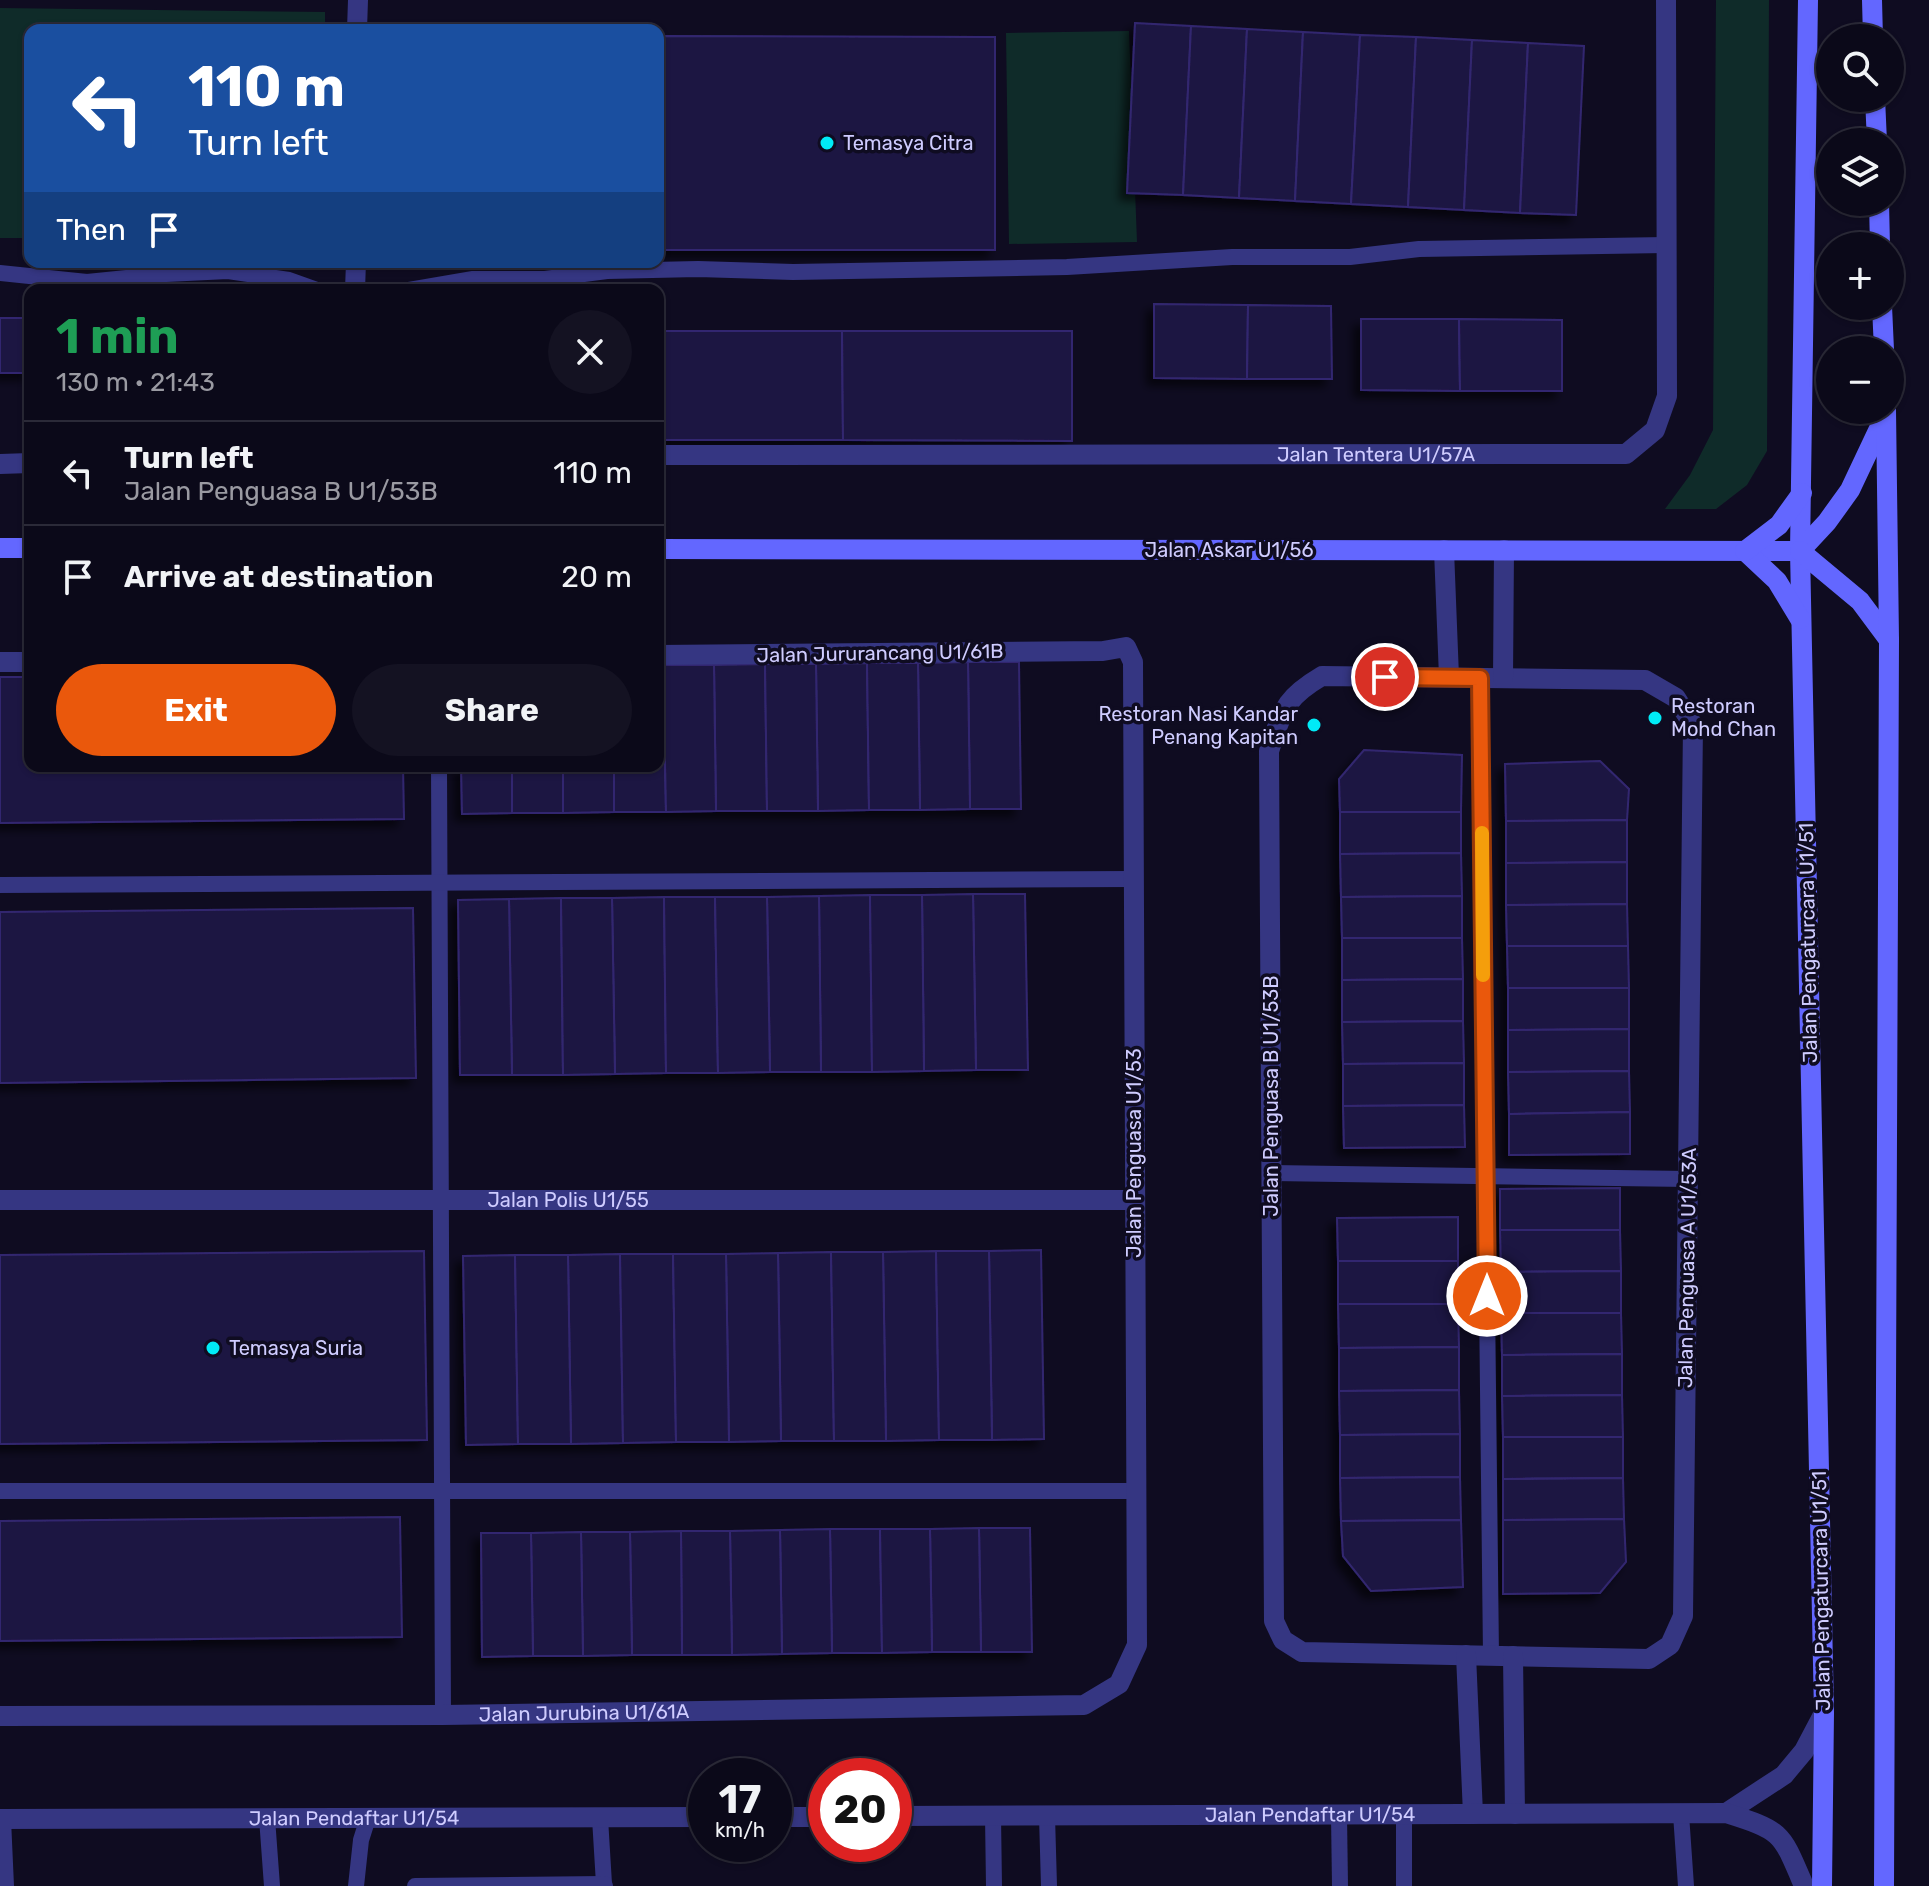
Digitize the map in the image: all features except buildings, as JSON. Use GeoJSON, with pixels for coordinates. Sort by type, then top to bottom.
{"type":"FeatureCollection","features":[{"type":"Feature","properties":{"kind":"main road","name":"Jalan Pengaturcara U1/51"},"geometry":{"type":"LineString","coordinates":[[1808,0],[1800,551],[1824,1713],[1822,1886]]}},
{"type":"Feature","properties":{"kind":"main road"},"geometry":{"type":"LineString","coordinates":[[1872,0],[1873,24]]}},
{"type":"Feature","properties":{"kind":"main road"},"geometry":{"type":"LineString","coordinates":[[1880,424],[1850,490],[1800,551],[1860,601],[1889,640]]}},
{"type":"Feature","properties":{"kind":"main road"},"geometry":{"type":"LineString","coordinates":[[1884,1886],[1889,640],[1886,424]]}},
{"type":"Feature","properties":{"kind":"main road"},"geometry":{"type":"LineString","coordinates":[[1801,620],[1777,581],[1745,551],[1779,525],[1802,493]]}},
{"type":"Feature","properties":{"kind":"main road"},"geometry":{"type":"LineString","coordinates":[[0,548],[24,548]]}},
{"type":"Feature","properties":{"kind":"main road","name":"Jalan Askar U1/56"},"geometry":{"type":"LineString","coordinates":[[664,549],[1800,551]]}},
{"type":"Feature","properties":{"kind":"street"},"geometry":{"type":"LineString","coordinates":[[357,24],[358,0]]}},
{"type":"Feature","properties":{"kind":"street","name":"Jalan Tentera U1/57A"},"geometry":{"type":"LineString","coordinates":[[664,455],[1626,454],[1655,430],[1667,396],[1666,0]]}},
{"type":"Feature","properties":{"kind":"street"},"geometry":{"type":"LineString","coordinates":[[0,464],[24,463]]}},
{"type":"Feature","properties":{"kind":"street"},"geometry":{"type":"LineString","coordinates":[[1444,550],[1449,677]]}},
{"type":"Feature","properties":{"kind":"street"},"geometry":{"type":"LineString","coordinates":[[1503,678],[1504,550]]}},
{"type":"Feature","properties":{"kind":"street","name":"Jalan Jururancang U1/61B"},"geometry":{"type":"LineString","coordinates":[[664,655],[1103,651],[1126,647],[1133,662]]}},
{"type":"Feature","properties":{"kind":"street"},"geometry":{"type":"LineString","coordinates":[[0,662],[24,662]]}},
{"type":"Feature","properties":{"kind":"street","name":"Jalan Penguasa U1/53"},"geometry":{"type":"LineString","coordinates":[[1133,662],[1137,1645]]}},
{"type":"Feature","properties":{"kind":"street","name":"Jalan Penguasa B U1/53B"},"geometry":{"type":"LineString","coordinates":[[1302,1652],[1283,1640],[1274,1621],[1269,751],[1284,709],[1298,690],[1322,676],[1480,678]]}},
{"type":"Feature","properties":{"kind":"street","name":"Jalan Penguasa A U1/53A"},"geometry":{"type":"LineString","coordinates":[[1302,1652],[1649,1659],[1670,1645],[1683,1616],[1693,725],[1676,698],[1645,680],[1480,678]]}},
{"type":"Feature","properties":{"kind":"street","name":"Jalan Polis U1/55"},"geometry":{"type":"LineString","coordinates":[[0,1200],[1135,1200]]}},
{"type":"Feature","properties":{"kind":"street","name":"Jalan Jurubina U1/61A"},"geometry":{"type":"LineString","coordinates":[[0,1716],[443,1715],[1084,1705],[1119,1684],[1137,1645]]}},
{"type":"Feature","properties":{"kind":"street"},"geometry":{"type":"LineString","coordinates":[[1466,1655],[1473,1814]]}},
{"type":"Feature","properties":{"kind":"street"},"geometry":{"type":"LineString","coordinates":[[1513,1656],[1515,1814]]}},
{"type":"Feature","properties":{"kind":"street"},"geometry":{"type":"LineString","coordinates":[[1726,1813],[1784,1775],[1804,1751],[1824,1713]]}},
{"type":"Feature","properties":{"kind":"street","name":"Jalan Pendaftar U1/54"},"geometry":{"type":"LineString","coordinates":[[912,1816],[1726,1813],[1767,1826],[1785,1843],[1804,1886]]}},
{"type":"Feature","properties":{"kind":"street","name":"Jalan Pendaftar U1/54"},"geometry":{"type":"LineString","coordinates":[[2,1819],[688,1817]]}},
{"type":"Feature","properties":{"kind":"lane"},"geometry":{"type":"LineString","coordinates":[[444,284],[473,279],[545,279],[607,271],[698,269],[793,272],[1067,267],[1232,257],[1350,257],[1419,249],[1666,245]]}},
{"type":"Feature","properties":{"kind":"lane"},"geometry":{"type":"LineString","coordinates":[[0,273],[87,282],[228,271],[300,284]]}},
{"type":"Feature","properties":{"kind":"lane"},"geometry":{"type":"LineString","coordinates":[[1480,678],[1491,1656]]}},
{"type":"Feature","properties":{"kind":"lane"},"geometry":{"type":"LineString","coordinates":[[439,772],[443,1715]]}},
{"type":"Feature","properties":{"kind":"lane"},"geometry":{"type":"LineString","coordinates":[[0,885],[1133,879]]}},
{"type":"Feature","properties":{"kind":"lane"},"geometry":{"type":"LineString","coordinates":[[1272,1173],[1688,1179]]}},
{"type":"Feature","properties":{"kind":"lane"},"geometry":{"type":"LineString","coordinates":[[0,1491],[1136,1491]]}},
{"type":"Feature","properties":{"kind":"lane"},"geometry":{"type":"LineString","coordinates":[[1681,1814],[1686,1886]]}},
{"type":"Feature","properties":{"kind":"lane"},"geometry":{"type":"LineString","coordinates":[[1339,1815],[1340,1886]]}},
{"type":"Feature","properties":{"kind":"lane"},"geometry":{"type":"LineString","coordinates":[[1404,1815],[1404,1886]]}},
{"type":"Feature","properties":{"kind":"lane"},"geometry":{"type":"LineString","coordinates":[[993,1816],[994,1886]]}},
{"type":"Feature","properties":{"kind":"lane"},"geometry":{"type":"LineString","coordinates":[[1047,1816],[1049,1886]]}},
{"type":"Feature","properties":{"kind":"lane"},"geometry":{"type":"LineString","coordinates":[[267,1818],[272,1886]]}},
{"type":"Feature","properties":{"kind":"lane"},"geometry":{"type":"LineString","coordinates":[[356,1886],[361,1840],[368,1818]]}},
{"type":"Feature","properties":{"kind":"lane"},"geometry":{"type":"LineString","coordinates":[[415,1886],[605,1885],[600,1818]]}},
{"type":"Feature","properties":{"kind":"lane"},"geometry":{"type":"LineString","coordinates":[[2,1819],[6,1886]]}},
{"type":"Feature","properties":{"kind":"green space"},"geometry":{"type":"Polygon","coordinates":[[[1716,0],[1769,0],[1767,451],[1747,485],[1716,509],[1665,509],[1690,475],[1713,430],[1716,0]]]}},
{"type":"Feature","properties":{"kind":"green space"},"geometry":{"type":"Polygon","coordinates":[[[0,8],[325,12],[325,24],[24,24],[24,238],[0,238],[0,8]]]}},
{"type":"Feature","properties":{"kind":"green space"},"geometry":{"type":"Polygon","coordinates":[[[1129,31],[1137,242],[1009,244],[1006,33],[1129,31]]]}},
{"type":"Feature","properties":{"kind":"slow traffic"},"geometry":{"type":"LineString","coordinates":[[1482,833],[1483,975]]}},
{"type":"Feature","properties":{"kind":"place","name":"Temasya Citra"},"geometry":{"type":"Point","coordinates":[827,143]}},
{"type":"Feature","properties":{"kind":"place","name":"Restoran Mohd Chan"},"geometry":{"type":"Point","coordinates":[1655,718]}},
{"type":"Feature","properties":{"kind":"place","name":"Restoran Nasi Kandar Penang Kapitan"},"geometry":{"type":"Point","coordinates":[1314,725]}},
{"type":"Feature","properties":{"kind":"place","name":"Temasya Suria"},"geometry":{"type":"Point","coordinates":[213,1348]}},
{"type":"Feature","properties":{"kind":"route"},"geometry":{"type":"LineString","coordinates":[[1385,677],[1480,678],[1487,1296]]}}]}
